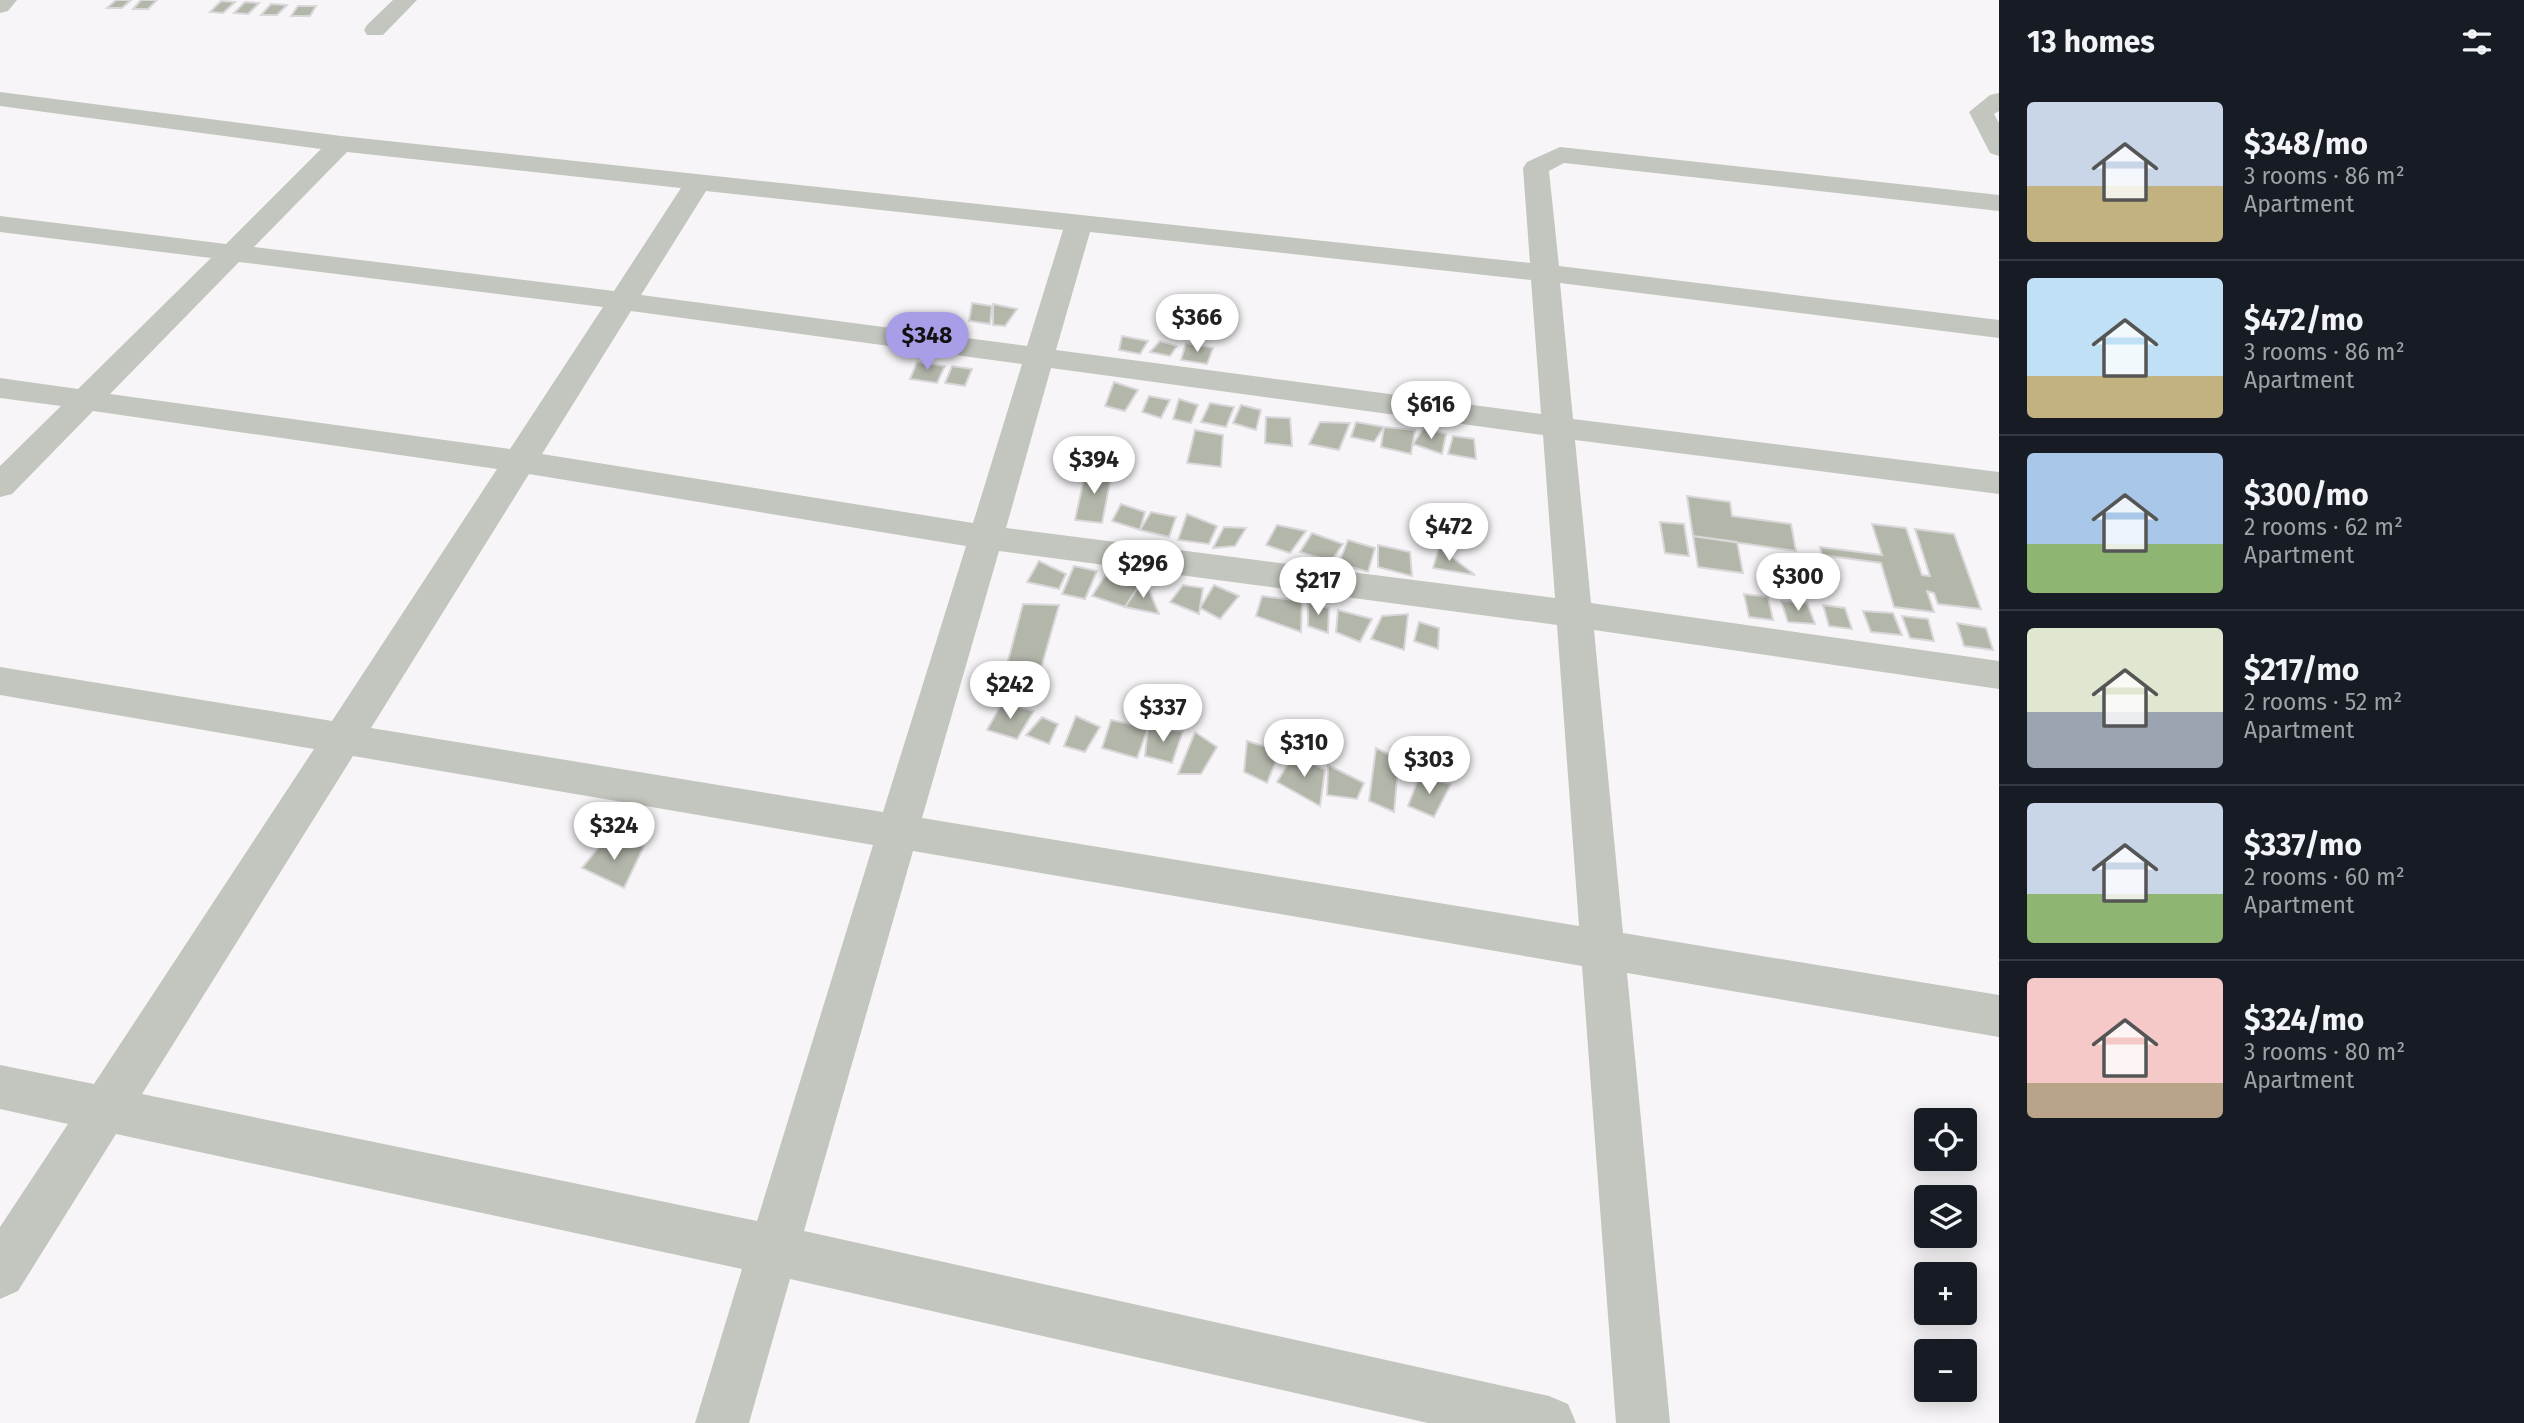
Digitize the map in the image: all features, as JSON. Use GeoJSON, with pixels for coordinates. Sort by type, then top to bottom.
{"type":"FeatureCollection","features":[{"type":"Feature","properties":{"kind":"street"},"geometry":{"type":"LineString","coordinates":[[0,6],[6,0]]}},
{"type":"Feature","properties":{"kind":"street"},"geometry":{"type":"LineString","coordinates":[[376,30],[407,0]]}},
{"type":"Feature","properties":{"kind":"street"},"geometry":{"type":"LineString","coordinates":[[0,99],[341,144],[1546,273],[1999,329]]}},
{"type":"Feature","properties":{"kind":"street"},"geometry":{"type":"LineString","coordinates":[[1999,100],[1980,112],[1999,148]]}},
{"type":"Feature","properties":{"kind":"street"},"geometry":{"type":"LineString","coordinates":[[0,486],[341,144]]}},
{"type":"Feature","properties":{"kind":"street"},"geometry":{"type":"LineString","coordinates":[[1643,1423],[1536,168],[1560,156],[1999,203]]}},
{"type":"Feature","properties":{"kind":"street"},"geometry":{"type":"LineString","coordinates":[[0,1273],[698,183]]}},
{"type":"Feature","properties":{"kind":"street"},"geometry":{"type":"LineString","coordinates":[[722,1423],[1079,223]]}},
{"type":"Feature","properties":{"kind":"street"},"geometry":{"type":"LineString","coordinates":[[0,224],[622,301],[1558,427],[1999,483]]}},
{"type":"Feature","properties":{"kind":"street"},"geometry":{"type":"LineString","coordinates":[[0,388],[519,461],[985,537],[1574,614],[1999,675]]}},
{"type":"Feature","properties":{"kind":"street"},"geometry":{"type":"LineString","coordinates":[[0,681],[1999,1016]]}},
{"type":"Feature","properties":{"kind":"street"},"geometry":{"type":"LineString","coordinates":[[0,1087],[773,1250],[1549,1423]]}},
{"type":"Feature","properties":{"kind":"building"},"geometry":{"type":"Polygon","coordinates":[[[116,0],[131,0],[122,8],[107,8],[116,0]]]}},
{"type":"Feature","properties":{"kind":"building"},"geometry":{"type":"Polygon","coordinates":[[[141,0],[157,0],[148,9],[133,9],[141,0]]]}},
{"type":"Feature","properties":{"kind":"building"},"geometry":{"type":"Polygon","coordinates":[[[221,1],[235,2],[223,13],[210,12],[221,1]]]}},
{"type":"Feature","properties":{"kind":"building"},"geometry":{"type":"Polygon","coordinates":[[[245,2],[259,3],[248,14],[234,13],[245,2]]]}},
{"type":"Feature","properties":{"kind":"building"},"geometry":{"type":"Polygon","coordinates":[[[271,4],[287,5],[277,15],[261,15],[271,4]]]}},
{"type":"Feature","properties":{"kind":"building"},"geometry":{"type":"Polygon","coordinates":[[[298,6],[316,6],[310,16],[291,16],[298,6]]]}},
{"type":"Feature","properties":{"kind":"building"},"geometry":{"type":"Polygon","coordinates":[[[972,303],[992,306],[990,324],[969,321],[972,303]]]}},
{"type":"Feature","properties":{"kind":"building"},"geometry":{"type":"Polygon","coordinates":[[[993,304],[1017,309],[1005,326],[993,325],[993,304]]]}},
{"type":"Feature","properties":{"kind":"building"},"geometry":{"type":"Polygon","coordinates":[[[1122,336],[1148,341],[1140,354],[1119,350],[1122,336]]]}},
{"type":"Feature","properties":{"kind":"building"},"geometry":{"type":"Polygon","coordinates":[[[1160,341],[1177,346],[1170,356],[1150,352],[1160,341]]]}},
{"type":"Feature","properties":{"kind":"building"},"geometry":{"type":"Polygon","coordinates":[[[1186,343],[1213,348],[1207,364],[1181,360],[1186,343]]]}},
{"type":"Feature","properties":{"kind":"building"},"geometry":{"type":"Polygon","coordinates":[[[917,362],[945,366],[937,383],[910,379],[917,362]]]}},
{"type":"Feature","properties":{"kind":"building"},"geometry":{"type":"Polygon","coordinates":[[[952,366],[972,369],[965,386],[945,383],[952,366]]]}},
{"type":"Feature","properties":{"kind":"building"},"geometry":{"type":"Polygon","coordinates":[[[1114,382],[1138,390],[1125,411],[1105,406],[1114,382]]]}},
{"type":"Feature","properties":{"kind":"building"},"geometry":{"type":"Polygon","coordinates":[[[1149,396],[1170,400],[1161,418],[1142,412],[1149,396]]]}},
{"type":"Feature","properties":{"kind":"building"},"geometry":{"type":"Polygon","coordinates":[[[1179,399],[1198,405],[1191,423],[1173,419],[1179,399]]]}},
{"type":"Feature","properties":{"kind":"building"},"geometry":{"type":"Polygon","coordinates":[[[1210,403],[1234,407],[1226,427],[1201,422],[1210,403]]]}},
{"type":"Feature","properties":{"kind":"building"},"geometry":{"type":"Polygon","coordinates":[[[1241,405],[1261,410],[1256,430],[1233,423],[1241,405]]]}},
{"type":"Feature","properties":{"kind":"building"},"geometry":{"type":"Polygon","coordinates":[[[1266,417],[1290,418],[1292,446],[1265,443],[1266,417]]]}},
{"type":"Feature","properties":{"kind":"building"},"geometry":{"type":"Polygon","coordinates":[[[1320,422],[1350,423],[1339,450],[1309,444],[1320,422]]]}},
{"type":"Feature","properties":{"kind":"building"},"geometry":{"type":"Polygon","coordinates":[[[1356,422],[1384,427],[1374,442],[1351,437],[1356,422]]]}},
{"type":"Feature","properties":{"kind":"building"},"geometry":{"type":"Polygon","coordinates":[[[1384,427],[1415,430],[1411,454],[1381,447],[1384,427]]]}},
{"type":"Feature","properties":{"kind":"building"},"geometry":{"type":"Polygon","coordinates":[[[1424,428],[1446,434],[1442,454],[1413,444],[1424,428]]]}},
{"type":"Feature","properties":{"kind":"building"},"geometry":{"type":"Polygon","coordinates":[[[1195,430],[1223,435],[1221,467],[1187,463],[1195,430]]]}},
{"type":"Feature","properties":{"kind":"building"},"geometry":{"type":"Polygon","coordinates":[[[1453,436],[1474,439],[1476,459],[1448,454],[1453,436]]]}},
{"type":"Feature","properties":{"kind":"building"},"geometry":{"type":"Polygon","coordinates":[[[1086,469],[1112,472],[1102,523],[1075,520],[1086,469]]]}},
{"type":"Feature","properties":{"kind":"building"},"geometry":{"type":"Polygon","coordinates":[[[1687,496],[1730,502],[1732,516],[1791,524],[1796,551],[1693,536],[1687,496]]]}},
{"type":"Feature","properties":{"kind":"building"},"geometry":{"type":"Polygon","coordinates":[[[1121,504],[1145,512],[1140,530],[1112,521],[1121,504]]]}},
{"type":"Feature","properties":{"kind":"building"},"geometry":{"type":"Polygon","coordinates":[[[1151,512],[1176,517],[1169,537],[1140,530],[1151,512]]]}},
{"type":"Feature","properties":{"kind":"building"},"geometry":{"type":"Polygon","coordinates":[[[1187,514],[1217,526],[1209,544],[1178,540],[1187,514]]]}},
{"type":"Feature","properties":{"kind":"building"},"geometry":{"type":"Polygon","coordinates":[[[1660,522],[1684,524],[1689,556],[1665,553],[1660,522]]]}},
{"type":"Feature","properties":{"kind":"building"},"geometry":{"type":"Polygon","coordinates":[[[1872,524],[1906,528],[1922,575],[1930,576],[1915,529],[1954,534],[1981,609],[1938,604],[1934,593],[1927,591],[1934,612],[1894,607],[1881,563],[1822,555],[1820,547],[1882,555],[1872,524]]]}},
{"type":"Feature","properties":{"kind":"building"},"geometry":{"type":"Polygon","coordinates":[[[1277,525],[1306,531],[1290,553],[1266,545],[1277,525]]]}},
{"type":"Feature","properties":{"kind":"building"},"geometry":{"type":"Polygon","coordinates":[[[1224,527],[1246,528],[1235,546],[1213,548],[1224,527]]]}},
{"type":"Feature","properties":{"kind":"building"},"geometry":{"type":"Polygon","coordinates":[[[1312,533],[1343,544],[1331,561],[1300,552],[1312,533]]]}},
{"type":"Feature","properties":{"kind":"building"},"geometry":{"type":"Polygon","coordinates":[[[1693,536],[1737,542],[1743,573],[1698,567],[1693,536]]]}},
{"type":"Feature","properties":{"kind":"building"},"geometry":{"type":"Polygon","coordinates":[[[1348,540],[1375,548],[1368,572],[1339,563],[1348,540]]]}},
{"type":"Feature","properties":{"kind":"building"},"geometry":{"type":"Polygon","coordinates":[[[1378,545],[1410,552],[1412,576],[1378,567],[1378,545]]]}},
{"type":"Feature","properties":{"kind":"building"},"geometry":{"type":"Polygon","coordinates":[[[1439,547],[1475,575],[1433,568],[1439,547]]]}},
{"type":"Feature","properties":{"kind":"building"},"geometry":{"type":"Polygon","coordinates":[[[1039,561],[1066,574],[1059,589],[1027,582],[1039,561]]]}},
{"type":"Feature","properties":{"kind":"building"},"geometry":{"type":"Polygon","coordinates":[[[1074,566],[1097,571],[1085,599],[1062,594],[1074,566]]]}},
{"type":"Feature","properties":{"kind":"building"},"geometry":{"type":"Polygon","coordinates":[[[1110,568],[1144,578],[1125,607],[1092,596],[1110,568]]]}},
{"type":"Feature","properties":{"kind":"building"},"geometry":{"type":"Polygon","coordinates":[[[1144,578],[1159,614],[1125,607],[1144,578]]]}},
{"type":"Feature","properties":{"kind":"building"},"geometry":{"type":"Polygon","coordinates":[[[1183,585],[1203,588],[1199,614],[1170,602],[1183,585]]]}},
{"type":"Feature","properties":{"kind":"building"},"geometry":{"type":"Polygon","coordinates":[[[1214,585],[1239,596],[1220,619],[1200,608],[1214,585]]]}},
{"type":"Feature","properties":{"kind":"building"},"geometry":{"type":"Polygon","coordinates":[[[1744,594],[1768,597],[1773,620],[1749,617],[1744,594]]]}},
{"type":"Feature","properties":{"kind":"building"},"geometry":{"type":"Polygon","coordinates":[[[1262,596],[1302,601],[1301,632],[1256,616],[1262,596]]]}},
{"type":"Feature","properties":{"kind":"building"},"geometry":{"type":"Polygon","coordinates":[[[1781,601],[1807,603],[1815,624],[1788,622],[1781,601]]]}},
{"type":"Feature","properties":{"kind":"building"},"geometry":{"type":"Polygon","coordinates":[[[1308,603],[1329,608],[1328,633],[1308,626],[1308,603]]]}},
{"type":"Feature","properties":{"kind":"building"},"geometry":{"type":"Polygon","coordinates":[[[1023,604],[1059,605],[1034,693],[999,695],[1023,604]]]}},
{"type":"Feature","properties":{"kind":"building"},"geometry":{"type":"Polygon","coordinates":[[[1823,605],[1845,608],[1852,629],[1829,626],[1823,605]]]}},
{"type":"Feature","properties":{"kind":"building"},"geometry":{"type":"Polygon","coordinates":[[[1338,610],[1372,619],[1360,642],[1336,632],[1338,610]]]}},
{"type":"Feature","properties":{"kind":"building"},"geometry":{"type":"Polygon","coordinates":[[[1863,611],[1893,613],[1902,635],[1871,632],[1863,611]]]}},
{"type":"Feature","properties":{"kind":"building"},"geometry":{"type":"Polygon","coordinates":[[[1408,614],[1404,650],[1371,639],[1382,616],[1408,614]]]}},
{"type":"Feature","properties":{"kind":"building"},"geometry":{"type":"Polygon","coordinates":[[[1902,616],[1928,619],[1934,641],[1910,638],[1902,616]]]}},
{"type":"Feature","properties":{"kind":"building"},"geometry":{"type":"Polygon","coordinates":[[[1419,622],[1439,628],[1438,649],[1414,641],[1419,622]]]}},
{"type":"Feature","properties":{"kind":"building"},"geometry":{"type":"Polygon","coordinates":[[[1957,623],[1986,628],[1993,650],[1964,646],[1957,623]]]}},
{"type":"Feature","properties":{"kind":"building"},"geometry":{"type":"Polygon","coordinates":[[[1002,703],[1034,711],[1017,739],[987,730],[1002,703]]]}},
{"type":"Feature","properties":{"kind":"building"},"geometry":{"type":"Polygon","coordinates":[[[1076,716],[1100,727],[1085,752],[1064,746],[1076,716]]]}},
{"type":"Feature","properties":{"kind":"building"},"geometry":{"type":"Polygon","coordinates":[[[1042,717],[1058,724],[1049,744],[1026,735],[1042,717]]]}},
{"type":"Feature","properties":{"kind":"building"},"geometry":{"type":"Polygon","coordinates":[[[1111,720],[1148,728],[1137,758],[1102,748],[1111,720]]]}},
{"type":"Feature","properties":{"kind":"building"},"geometry":{"type":"Polygon","coordinates":[[[1148,728],[1183,731],[1172,763],[1145,756],[1148,728]]]}},
{"type":"Feature","properties":{"kind":"building"},"geometry":{"type":"Polygon","coordinates":[[[1195,732],[1217,747],[1201,774],[1178,774],[1195,732]]]}},
{"type":"Feature","properties":{"kind":"building"},"geometry":{"type":"Polygon","coordinates":[[[1247,741],[1280,751],[1267,783],[1244,772],[1247,741]]]}},
{"type":"Feature","properties":{"kind":"building"},"geometry":{"type":"Polygon","coordinates":[[[1376,748],[1399,759],[1394,812],[1369,801],[1376,748]]]}},
{"type":"Feature","properties":{"kind":"building"},"geometry":{"type":"Polygon","coordinates":[[[1294,754],[1325,770],[1320,806],[1277,782],[1294,754]]]}},
{"type":"Feature","properties":{"kind":"building"},"geometry":{"type":"Polygon","coordinates":[[[1328,765],[1364,783],[1357,799],[1327,795],[1328,765]]]}},
{"type":"Feature","properties":{"kind":"building"},"geometry":{"type":"Polygon","coordinates":[[[1419,777],[1451,784],[1434,817],[1408,806],[1419,777]]]}},
{"type":"Feature","properties":{"kind":"building"},"geometry":{"type":"Polygon","coordinates":[[[603,842],[644,846],[624,888],[582,868],[603,842]]]}}]}
